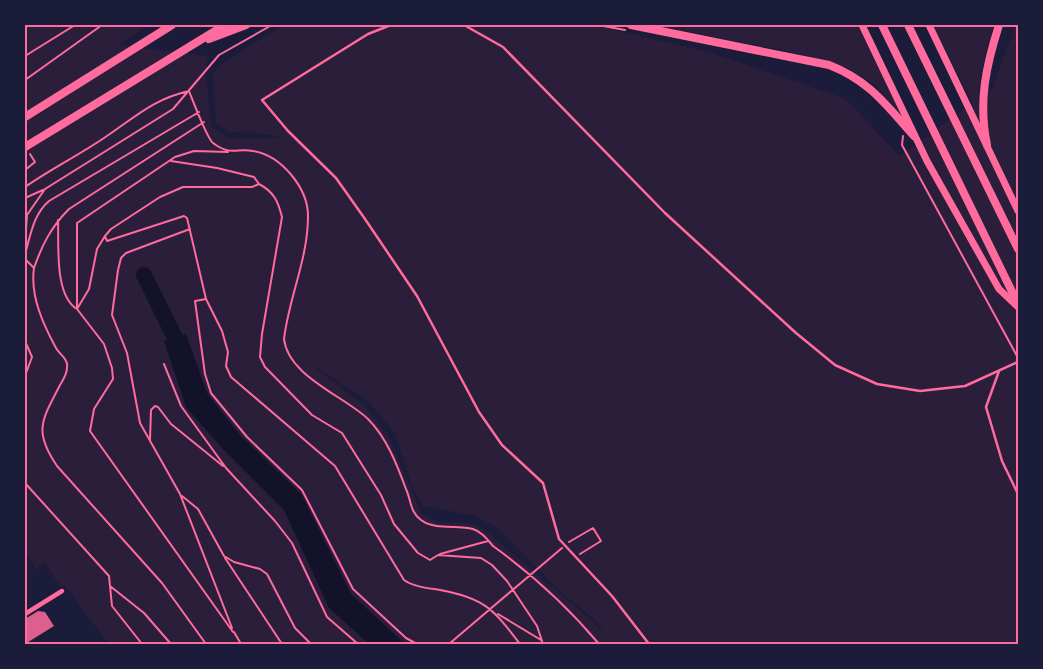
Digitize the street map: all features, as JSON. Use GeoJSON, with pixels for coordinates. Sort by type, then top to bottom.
{"type":"FeatureCollection","features":[{"type":"Feature","properties":{"kind":"highway"},"geometry":{"type":"LineString","coordinates":[[25,117],[172,25]]}},
{"type":"Feature","properties":{"kind":"highway"},"geometry":{"type":"LineString","coordinates":[[25,147],[225,25]]}},
{"type":"Feature","properties":{"kind":"highway"},"geometry":{"type":"LineString","coordinates":[[188,47],[246,25]]}},
{"type":"Feature","properties":{"kind":"highway"},"geometry":{"type":"LineString","coordinates":[[882,25],[1018,306]]}},
{"type":"Feature","properties":{"kind":"highway"},"geometry":{"type":"LineString","coordinates":[[908,25],[1018,249]]}},
{"type":"Feature","properties":{"kind":"highway"},"geometry":{"type":"LineString","coordinates":[[987,145],[983,126],[983,86],[986,68],[999,25]]}},
{"type":"Feature","properties":{"kind":"highway"},"geometry":{"type":"LineString","coordinates":[[629,28],[829,65],[848,72],[874,90],[914,136]]}},
{"type":"Feature","properties":{"kind":"main road"},"geometry":{"type":"LineString","coordinates":[[862,25],[914,136],[999,289],[1018,306]]}},
{"type":"Feature","properties":{"kind":"main road"},"geometry":{"type":"LineString","coordinates":[[929,25],[1018,211]]}},
{"type":"Feature","properties":{"kind":"street"},"geometry":{"type":"LineString","coordinates":[[25,614],[62,591]]}},
{"type":"Feature","properties":{"kind":"lane"},"geometry":{"type":"LineString","coordinates":[[391,25],[368,34],[262,100],[288,131],[312,152],[336,178],[417,296],[479,412],[502,445],[543,483],[559,538],[612,596],[649,644]]}},
{"type":"Feature","properties":{"kind":"lane"},"geometry":{"type":"LineString","coordinates":[[464,25],[503,47],[665,213],[796,333],[835,365],[877,384],[920,391],[965,386],[1016,362]]}},
{"type":"Feature","properties":{"kind":"lane"},"geometry":{"type":"LineString","coordinates":[[999,371],[986,407],[1002,461],[1018,494]]}},
{"type":"Feature","properties":{"kind":"path"},"geometry":{"type":"LineString","coordinates":[[25,56],[75,25]]}},
{"type":"Feature","properties":{"kind":"path"},"geometry":{"type":"LineString","coordinates":[[25,80],[102,25]]}},
{"type":"Feature","properties":{"kind":"path"},"geometry":{"type":"LineString","coordinates":[[25,198],[45,189],[173,109],[220,55],[272,25]]}},
{"type":"Feature","properties":{"kind":"path"},"geometry":{"type":"LineString","coordinates":[[598,25],[629,28]]}},
{"type":"Feature","properties":{"kind":"path"},"geometry":{"type":"LineString","coordinates":[[189,91],[212,142],[230,152]]}},
{"type":"Feature","properties":{"kind":"path"},"geometry":{"type":"LineString","coordinates":[[25,187],[63,161],[103,138],[152,103],[168,96],[189,91]]}},
{"type":"Feature","properties":{"kind":"path"},"geometry":{"type":"LineString","coordinates":[[25,254],[36,216],[44,205],[199,112]]}},
{"type":"Feature","properties":{"kind":"path"},"geometry":{"type":"LineString","coordinates":[[204,122],[82,200],[58,219],[44,240],[34,268],[32,282],[40,312],[57,351],[66,360],[67,366],[65,376],[44,420],[42,431],[43,445],[57,466],[162,583],[206,644]]}},
{"type":"Feature","properties":{"kind":"path"},"geometry":{"type":"LineString","coordinates":[[898,129],[903,136],[902,145],[1018,357]]}},
{"type":"Feature","properties":{"kind":"path"},"geometry":{"type":"LineString","coordinates":[[25,147],[36,162],[25,170]]}},
{"type":"Feature","properties":{"kind":"path"},"geometry":{"type":"LineString","coordinates":[[77,310],[77,222],[171,162],[175,157],[194,151],[230,152],[252,150],[272,158],[296,182],[307,202],[308,240],[285,328],[286,351],[318,385],[360,412],[380,434],[400,472],[409,496],[410,505],[422,521],[437,525],[474,529],[482,534],[493,546]]}},
{"type":"Feature","properties":{"kind":"path"},"geometry":{"type":"LineString","coordinates":[[171,162],[216,168],[254,177],[259,184],[270,190],[279,202],[282,217],[260,356],[265,367],[312,415],[342,433],[381,495],[394,524],[418,553],[430,560],[438,555],[488,541],[520,565],[568,609],[599,644]]}},
{"type":"Feature","properties":{"kind":"path"},"geometry":{"type":"LineString","coordinates":[[77,310],[89,289],[97,249],[104,236],[118,223],[160,197],[183,187],[252,187],[259,184]]}},
{"type":"Feature","properties":{"kind":"path"},"geometry":{"type":"LineString","coordinates":[[25,243],[27,215],[45,189]]}},
{"type":"Feature","properties":{"kind":"path"},"geometry":{"type":"LineString","coordinates":[[104,236],[107,241],[184,216],[190,223],[206,299],[222,331],[228,352],[226,366],[231,377],[335,466],[404,580],[417,586],[476,599],[541,640]]}},
{"type":"Feature","properties":{"kind":"path"},"geometry":{"type":"LineString","coordinates":[[58,219],[59,272],[70,305],[77,310],[104,344],[112,368],[113,379],[94,409],[90,431],[234,632]]}},
{"type":"Feature","properties":{"kind":"path"},"geometry":{"type":"LineString","coordinates":[[190,229],[126,253],[121,258],[112,315],[127,352],[140,424],[180,494],[240,644]]}},
{"type":"Feature","properties":{"kind":"path"},"geometry":{"type":"LineString","coordinates":[[25,259],[34,268]]}},
{"type":"Feature","properties":{"kind":"path"},"geometry":{"type":"LineString","coordinates":[[206,299],[195,301],[205,374],[211,393],[247,437],[302,490],[353,589],[406,638],[417,644]]}},
{"type":"Feature","properties":{"kind":"path"},"geometry":{"type":"LineString","coordinates":[[25,341],[32,357],[25,376]]}},
{"type":"Feature","properties":{"kind":"path"},"geometry":{"type":"LineString","coordinates":[[164,364],[181,406],[226,468],[275,521],[292,543],[327,617],[358,644]]}},
{"type":"Feature","properties":{"kind":"path"},"geometry":{"type":"LineString","coordinates":[[150,443],[151,410],[155,406],[158,407],[171,424],[226,468]]}},
{"type":"Feature","properties":{"kind":"path"},"geometry":{"type":"LineString","coordinates":[[25,482],[104,569],[109,576],[112,606],[142,644]]}},
{"type":"Feature","properties":{"kind":"path"},"geometry":{"type":"LineString","coordinates":[[180,494],[198,510],[224,556],[282,644]]}},
{"type":"Feature","properties":{"kind":"path"},"geometry":{"type":"LineString","coordinates":[[449,644],[572,540],[593,528],[601,541],[575,557]]}},
{"type":"Feature","properties":{"kind":"path"},"geometry":{"type":"LineString","coordinates":[[438,555],[481,558],[492,565],[507,581],[537,626],[543,644]]}},
{"type":"Feature","properties":{"kind":"path"},"geometry":{"type":"LineString","coordinates":[[224,556],[234,562],[260,569],[267,574],[295,628],[312,644]]}},
{"type":"Feature","properties":{"kind":"path"},"geometry":{"type":"LineString","coordinates":[[110,586],[144,613],[171,644]]}},
{"type":"Feature","properties":{"kind":"path"},"geometry":{"type":"LineString","coordinates":[[496,613],[520,644]]}},
{"type":"Feature","properties":{"kind":"shaded area"},"geometry":{"type":"Polygon","coordinates":[[[25,25],[150,25],[118,45],[208,56],[206,74],[211,126],[228,138],[283,138],[259,133],[230,132],[216,123],[213,75],[217,67],[283,25],[594,25],[708,52],[844,98],[900,156],[972,103],[933,25],[994,25],[981,70],[978,99],[993,88],[1015,25],[1018,25],[1018,644],[109,644],[65,586],[61,588],[45,563],[36,569],[25,553],[25,25]],[[308,362],[365,406],[388,435],[422,514],[437,522],[470,523],[485,530],[589,618],[607,637],[594,619],[562,593],[497,528],[476,516],[423,506],[413,489],[394,432],[368,401],[308,362]]]}},
{"type":"Feature","properties":{"kind":"shaded area"},"geometry":{"type":"Polygon","coordinates":[[[652,25],[857,25],[906,122],[876,85],[845,67],[788,51],[652,25]]]}},
{"type":"Feature","properties":{"kind":"shaded area"},"geometry":{"type":"Polygon","coordinates":[[[186,334],[207,393],[240,435],[302,495],[351,594],[405,644],[369,644],[329,608],[284,510],[221,447],[186,407],[164,341],[186,334]]]}},
{"type":"Feature","properties":{"kind":"building"},"geometry":{"type":"Polygon","coordinates":[[[38,611],[45,612],[54,626],[25,644],[25,619],[38,611]]]}},
{"type":"Feature","properties":{"kind":"waterway"},"geometry":{"type":"LineString","coordinates":[[144,275],[184,356]]}}]}
